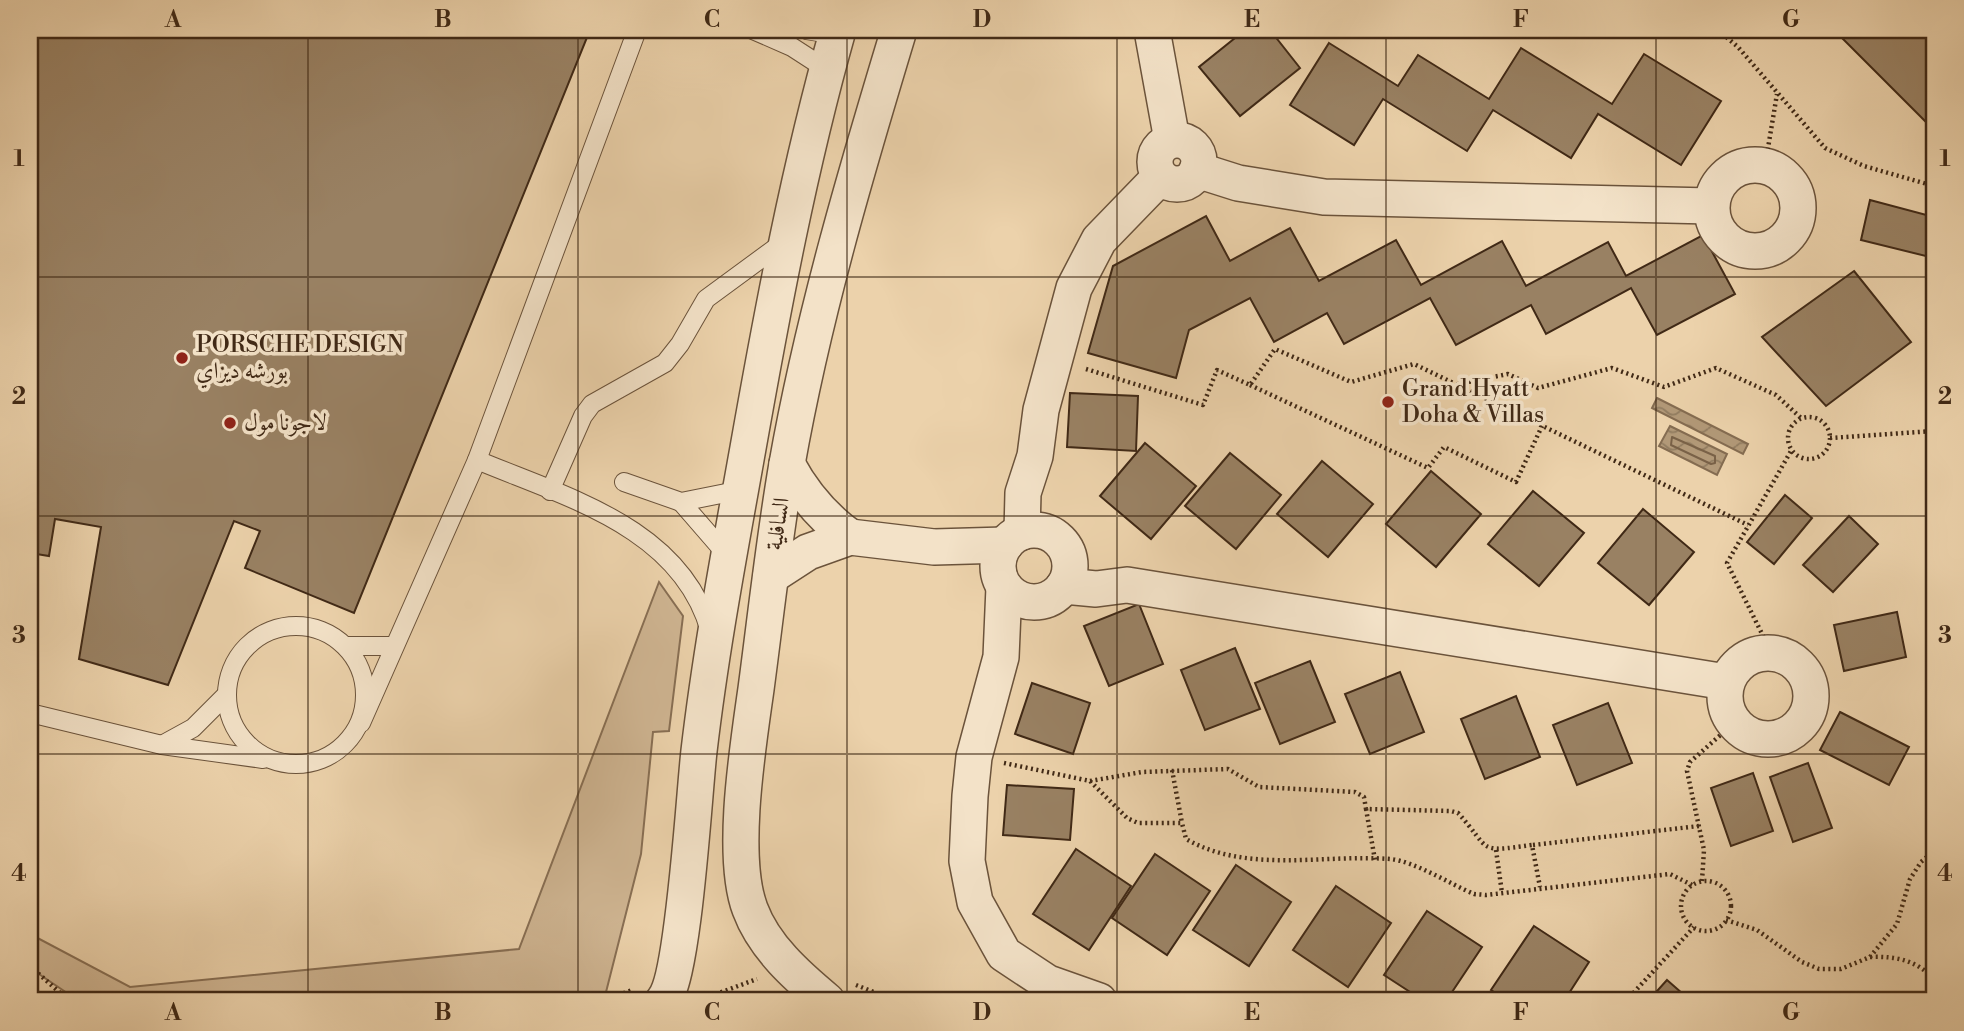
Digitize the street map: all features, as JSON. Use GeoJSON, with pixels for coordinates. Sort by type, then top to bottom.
{"type":"FeatureCollection","features":[{"type":"Feature","properties":{"kind":"street","name":"السافلية"},"geometry":{"type":"LineString","coordinates":[[827,1001],[785,963],[762,933],[749,908],[742,860],[747,753],[788,464],[828,288],[900,30]]}},
{"type":"Feature","properties":{"kind":"street"},"geometry":{"type":"LineString","coordinates":[[1152,30],[1172,140]]}},
{"type":"Feature","properties":{"kind":"street","name":"السافلية"},"geometry":{"type":"LineString","coordinates":[[663,1001],[671,990],[682,922],[713,644],[727,555],[785,241],[826,69],[827,32]]}},
{"type":"Feature","properties":{"kind":"street"},"geometry":{"type":"LineString","coordinates":[[1172,140],[1183,140],[1195,149],[1198,157],[1197,170],[1186,183],[1170,183],[1160,177],[1154,159],[1161,145],[1172,140]]}},
{"type":"Feature","properties":{"kind":"street"},"geometry":{"type":"LineString","coordinates":[[1752,165],[1765,166],[1788,180],[1798,206],[1797,220],[1781,243],[1755,252],[1729,243],[1719,233],[1712,206],[1720,183],[1729,173],[1752,165]]}},
{"type":"Feature","properties":{"kind":"street"},"geometry":{"type":"LineString","coordinates":[[1197,170],[1238,183],[1324,197],[1712,206]]}},
{"type":"Feature","properties":{"kind":"street"},"geometry":{"type":"LineString","coordinates":[[1099,1001],[1048,983],[1004,954],[975,902],[967,862],[974,757],[1030,564],[1046,491],[1035,456],[1041,410],[1074,288],[1099,240],[1160,177]]}},
{"type":"Feature","properties":{"kind":"street"},"geometry":{"type":"LineString","coordinates":[[788,464],[807,497],[834,526],[850,537]]}},
{"type":"Feature","properties":{"kind":"street"},"geometry":{"type":"LineString","coordinates":[[771,576],[808,552],[850,537],[934,547],[965,563],[1100,565],[1127,585],[1726,682]]}},
{"type":"Feature","properties":{"kind":"street"},"geometry":{"type":"LineString","coordinates":[[1771,652],[1790,659],[1806,674],[1811,702],[1807,715],[1798,727],[1773,739],[1745,733],[1734,723],[1725,696],[1726,682],[1743,660],[1756,654],[1771,652]]}},
{"type":"Feature","properties":{"kind":"lane"},"geometry":{"type":"LineString","coordinates":[[30,713],[162,745],[291,765],[313,763],[333,755],[349,741],[361,723],[477,460],[637,30]]}},
{"type":"Feature","properties":{"kind":"lane"},"geometry":{"type":"LineString","coordinates":[[753,30],[792,47],[826,69]]}},
{"type":"Feature","properties":{"kind":"lane"},"geometry":{"type":"LineString","coordinates":[[550,491],[583,416],[592,404],[665,363],[680,344],[706,299],[785,241]]}},
{"type":"Feature","properties":{"kind":"lane"},"geometry":{"type":"LineString","coordinates":[[477,460],[631,528],[654,544],[671,560],[692,589],[707,621],[713,644]]}},
{"type":"Feature","properties":{"kind":"lane"},"geometry":{"type":"LineString","coordinates":[[624,482],[681,502],[727,555]]}},
{"type":"Feature","properties":{"kind":"lane"},"geometry":{"type":"LineString","coordinates":[[681,502],[741,490]]}},
{"type":"Feature","properties":{"kind":"lane"},"geometry":{"type":"LineString","coordinates":[[270,760],[252,749],[238,734],[229,716],[226,695],[230,672],[241,651],[259,636],[270,631],[281,627],[304,626],[327,632],[346,646],[358,662],[365,682],[366,702],[361,723]]}},
{"type":"Feature","properties":{"kind":"lane"},"geometry":{"type":"LineString","coordinates":[[346,646],[394,646]]}},
{"type":"Feature","properties":{"kind":"lane"},"geometry":{"type":"LineString","coordinates":[[162,745],[193,728],[226,695]]}},
{"type":"Feature","properties":{"kind":"path"},"geometry":{"type":"LineString","coordinates":[[1718,30],[1738,47],[1825,148],[1864,166],[1934,186]]}},
{"type":"Feature","properties":{"kind":"path"},"geometry":{"type":"LineString","coordinates":[[1765,166],[1777,93]]}},
{"type":"Feature","properties":{"kind":"path"},"geometry":{"type":"LineString","coordinates":[[1250,385],[1275,349],[1351,382],[1414,363],[1748,525]]}},
{"type":"Feature","properties":{"kind":"path"},"geometry":{"type":"LineString","coordinates":[[1055,359],[1203,405],[1217,370],[1429,468],[1444,447],[1516,482],[1542,426]]}},
{"type":"Feature","properties":{"kind":"path"},"geometry":{"type":"LineString","coordinates":[[1457,384],[1508,374],[1538,388],[1612,368],[1664,387],[1716,368],[1776,395],[1801,418]]}},
{"type":"Feature","properties":{"kind":"path"},"geometry":{"type":"LineString","coordinates":[[1815,417],[1826,425],[1830,438],[1827,451],[1816,459],[1802,459],[1791,451],[1787,439],[1790,426],[1801,418],[1815,417]]}},
{"type":"Feature","properties":{"kind":"path"},"geometry":{"type":"LineString","coordinates":[[1830,438],[1934,430]]}},
{"type":"Feature","properties":{"kind":"path"},"geometry":{"type":"LineString","coordinates":[[1771,652],[1727,563],[1791,451]]}},
{"type":"Feature","properties":{"kind":"path"},"geometry":{"type":"LineString","coordinates":[[1702,881],[1704,850],[1687,771],[1690,762],[1734,723]]}},
{"type":"Feature","properties":{"kind":"path"},"geometry":{"type":"LineString","coordinates":[[974,757],[1090,781],[1172,770],[1228,769],[1259,787],[1276,790],[1355,792],[1364,797],[1375,860]]}},
{"type":"Feature","properties":{"kind":"path"},"geometry":{"type":"LineString","coordinates":[[1172,770],[1186,839],[1210,853],[1304,862],[1392,859],[1474,894],[1670,874],[1692,885]]}},
{"type":"Feature","properties":{"kind":"path"},"geometry":{"type":"LineString","coordinates":[[1090,781],[1127,818],[1138,823],[1182,823]]}},
{"type":"Feature","properties":{"kind":"path"},"geometry":{"type":"LineString","coordinates":[[1366,809],[1458,813],[1477,840],[1496,850],[1699,826]]}},
{"type":"Feature","properties":{"kind":"path"},"geometry":{"type":"LineString","coordinates":[[1532,845],[1540,887]]}},
{"type":"Feature","properties":{"kind":"path"},"geometry":{"type":"LineString","coordinates":[[1496,850],[1502,893]]}},
{"type":"Feature","properties":{"kind":"path"},"geometry":{"type":"LineString","coordinates":[[1870,957],[1897,924],[1910,879],[1921,862],[1934,851]]}},
{"type":"Feature","properties":{"kind":"path"},"geometry":{"type":"LineString","coordinates":[[1702,881],[1721,886],[1727,892],[1731,902],[1726,920],[1712,930],[1694,927],[1686,921],[1681,903],[1692,885],[1702,881]]}},
{"type":"Feature","properties":{"kind":"path"},"geometry":{"type":"LineString","coordinates":[[1726,920],[1757,930],[1802,962],[1819,969],[1841,969],[1870,957],[1895,956],[1923,967],[1934,979]]}},
{"type":"Feature","properties":{"kind":"path"},"geometry":{"type":"LineString","coordinates":[[1626,1001],[1694,927]]}},
{"type":"Feature","properties":{"kind":"path"},"geometry":{"type":"LineString","coordinates":[[30,966],[60,992],[78,1001]]}},
{"type":"Feature","properties":{"kind":"shaded area"},"geometry":{"type":"Polygon","coordinates":[[[659,582],[683,616],[669,731],[653,732],[641,854],[604,1000],[79,1001],[30,968],[30,934],[130,987],[519,949],[659,582]]]}},
{"type":"Feature","properties":{"kind":"water"},"geometry":{"type":"Polygon","coordinates":[[[1657,398],[1748,444],[1743,454],[1652,408],[1657,398]]]}},
{"type":"Feature","properties":{"kind":"water"},"geometry":{"type":"Polygon","coordinates":[[[1670,426],[1727,454],[1717,475],[1659,446],[1670,426]]]}},
{"type":"Feature","properties":{"kind":"building","name":"لاجونا مول"},"geometry":{"type":"Polygon","coordinates":[[[30,30],[590,30],[354,613],[245,568],[260,531],[234,521],[168,685],[79,659],[101,527],[55,519],[49,556],[30,553],[30,30]]]}},
{"type":"Feature","properties":{"kind":"building"},"geometry":{"type":"Polygon","coordinates":[[[1245,30],[1270,30],[1300,68],[1240,116],[1199,67],[1245,30]]]}},
{"type":"Feature","properties":{"kind":"building"},"geometry":{"type":"Polygon","coordinates":[[[1834,30],[1934,30],[1934,130],[1834,30]]]}},
{"type":"Feature","properties":{"kind":"building"},"geometry":{"type":"Polygon","coordinates":[[[1329,43],[1398,86],[1418,55],[1489,99],[1521,48],[1612,104],[1644,54],[1721,101],[1681,165],[1598,114],[1571,158],[1493,110],[1467,151],[1383,99],[1354,145],[1290,105],[1329,43]]]}},
{"type":"Feature","properties":{"kind":"building"},"geometry":{"type":"Polygon","coordinates":[[[1870,200],[1934,217],[1934,258],[1861,240],[1870,200]]]}},
{"type":"Feature","properties":{"kind":"building"},"geometry":{"type":"Polygon","coordinates":[[[1206,216],[1230,261],[1290,228],[1319,281],[1396,240],[1421,285],[1502,241],[1526,286],[1608,242],[1626,276],[1703,235],[1735,294],[1657,335],[1631,288],[1546,334],[1531,305],[1456,345],[1430,298],[1344,344],[1327,313],[1274,342],[1250,298],[1189,330],[1176,378],[1088,353],[1113,266],[1206,216]]]}},
{"type":"Feature","properties":{"kind":"building"},"geometry":{"type":"Polygon","coordinates":[[[1854,271],[1911,342],[1826,406],[1762,337],[1854,271]]]}},
{"type":"Feature","properties":{"kind":"building"},"geometry":{"type":"Polygon","coordinates":[[[1070,393],[1138,396],[1136,451],[1067,447],[1070,393]]]}},
{"type":"Feature","properties":{"kind":"building"},"geometry":{"type":"Polygon","coordinates":[[[1145,443],[1196,486],[1151,539],[1100,496],[1145,443]]]}},
{"type":"Feature","properties":{"kind":"building"},"geometry":{"type":"Polygon","coordinates":[[[1230,453],[1281,495],[1236,549],[1185,506],[1230,453]]]}},
{"type":"Feature","properties":{"kind":"building"},"geometry":{"type":"Polygon","coordinates":[[[1322,461],[1373,504],[1328,557],[1277,514],[1322,461]]]}},
{"type":"Feature","properties":{"kind":"building"},"geometry":{"type":"Polygon","coordinates":[[[1431,471],[1481,514],[1436,567],[1386,524],[1431,471]]]}},
{"type":"Feature","properties":{"kind":"building"},"geometry":{"type":"Polygon","coordinates":[[[1533,491],[1584,533],[1539,586],[1488,544],[1533,491]]]}},
{"type":"Feature","properties":{"kind":"building"},"geometry":{"type":"Polygon","coordinates":[[[1785,495],[1812,518],[1774,564],[1747,542],[1785,495]]]}},
{"type":"Feature","properties":{"kind":"building"},"geometry":{"type":"Polygon","coordinates":[[[1643,509],[1694,552],[1649,605],[1598,563],[1643,509]]]}},
{"type":"Feature","properties":{"kind":"building"},"geometry":{"type":"Polygon","coordinates":[[[1849,516],[1878,544],[1833,592],[1803,565],[1849,516]]]}},
{"type":"Feature","properties":{"kind":"building"},"geometry":{"type":"Polygon","coordinates":[[[1139,604],[1163,664],[1109,686],[1084,626],[1139,604]]]}},
{"type":"Feature","properties":{"kind":"building"},"geometry":{"type":"Polygon","coordinates":[[[1897,612],[1906,657],[1844,671],[1834,625],[1897,612]]]}},
{"type":"Feature","properties":{"kind":"building"},"geometry":{"type":"Polygon","coordinates":[[[1235,648],[1260,709],[1205,730],[1181,670],[1235,648]]]}},
{"type":"Feature","properties":{"kind":"building"},"geometry":{"type":"Polygon","coordinates":[[[1310,661],[1335,722],[1280,744],[1255,683],[1310,661]]]}},
{"type":"Feature","properties":{"kind":"building"},"geometry":{"type":"Polygon","coordinates":[[[1400,672],[1424,732],[1370,754],[1345,694],[1400,672]]]}},
{"type":"Feature","properties":{"kind":"building"},"geometry":{"type":"Polygon","coordinates":[[[1032,683],[1090,703],[1073,754],[1015,734],[1032,683]]]}},
{"type":"Feature","properties":{"kind":"building"},"geometry":{"type":"Polygon","coordinates":[[[1516,696],[1540,757],[1485,779],[1461,719],[1516,696]]]}},
{"type":"Feature","properties":{"kind":"building"},"geometry":{"type":"Polygon","coordinates":[[[1608,703],[1632,763],[1577,785],[1553,725],[1608,703]]]}},
{"type":"Feature","properties":{"kind":"building"},"geometry":{"type":"Polygon","coordinates":[[[1840,712],[1909,747],[1889,785],[1820,750],[1840,712]]]}},
{"type":"Feature","properties":{"kind":"building"},"geometry":{"type":"Polygon","coordinates":[[[1808,763],[1832,828],[1793,842],[1770,777],[1808,763]]]}},
{"type":"Feature","properties":{"kind":"building"},"geometry":{"type":"Polygon","coordinates":[[[1753,773],[1773,831],[1731,846],[1711,788],[1753,773]]]}},
{"type":"Feature","properties":{"kind":"building"},"geometry":{"type":"Polygon","coordinates":[[[1007,785],[1074,789],[1070,840],[1003,835],[1007,785]]]}},
{"type":"Feature","properties":{"kind":"building"},"geometry":{"type":"Polygon","coordinates":[[[1076,849],[1131,886],[1089,950],[1033,914],[1076,849]]]}},
{"type":"Feature","properties":{"kind":"building"},"geometry":{"type":"Polygon","coordinates":[[[1155,854],[1210,891],[1167,955],[1112,918],[1155,854]]]}},
{"type":"Feature","properties":{"kind":"building"},"geometry":{"type":"Polygon","coordinates":[[[1236,865],[1291,902],[1249,966],[1193,930],[1236,865]]]}},
{"type":"Feature","properties":{"kind":"building"},"geometry":{"type":"Polygon","coordinates":[[[1336,886],[1391,923],[1348,987],[1293,950],[1336,886]]]}},
{"type":"Feature","properties":{"kind":"building"},"geometry":{"type":"Polygon","coordinates":[[[1427,911],[1482,947],[1446,1001],[1424,1001],[1384,975],[1427,911]]]}},
{"type":"Feature","properties":{"kind":"building"},"geometry":{"type":"Polygon","coordinates":[[[1534,926],[1589,962],[1564,1001],[1508,1001],[1491,990],[1534,926]]]}},
{"type":"Feature","properties":{"kind":"building"},"geometry":{"type":"Polygon","coordinates":[[[1667,980],[1691,1001],[1648,1001],[1667,980]]]}},
{"type":"Feature","properties":{"kind":"building"},"geometry":{"type":"Polygon","coordinates":[[[1735,994],[1743,1001],[1729,1001],[1735,994]]]}},
{"type":"Feature","properties":{"kind":"place","name":"PORSCHE DESIGN بورشه ديزاي"},"geometry":{"type":"Point","coordinates":[182,358]}},
{"type":"Feature","properties":{"kind":"place","name":"Grand Hyatt Doha & Villas"},"geometry":{"type":"Point","coordinates":[1388,402]}},
{"type":"Feature","properties":{"kind":"place","name":"لاجونا مول"},"geometry":{"type":"Point","coordinates":[230,423]}}]}
